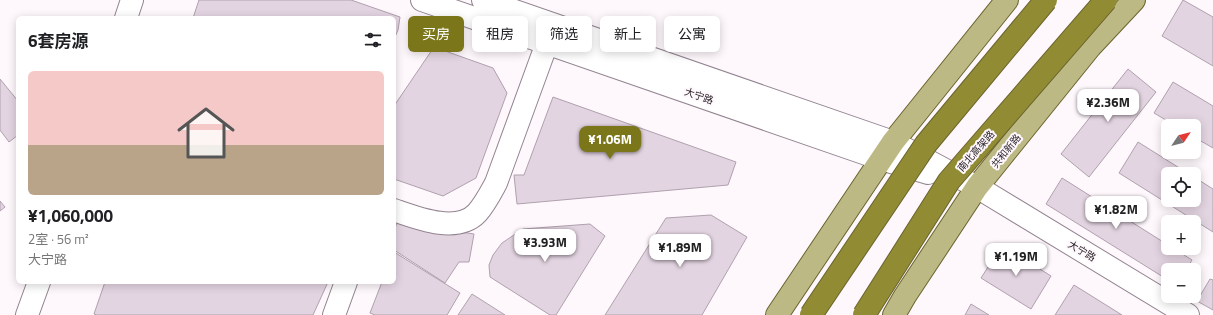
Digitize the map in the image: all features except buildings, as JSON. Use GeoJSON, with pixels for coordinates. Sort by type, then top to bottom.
{"type":"FeatureCollection","features":[{"type":"Feature","properties":{"kind":"highway"},"geometry":{"type":"LineString","coordinates":[[811,315],[926,144],[1046,0]]}},
{"type":"Feature","properties":{"kind":"highway","name":"南北高架路"},"geometry":{"type":"LineString","coordinates":[[864,315],[949,181],[1106,0]]}},
{"type":"Feature","properties":{"kind":"main road"},"geometry":{"type":"LineString","coordinates":[[777,315],[887,151],[1007,0]]}},
{"type":"Feature","properties":{"kind":"main road","name":"共和新路"},"geometry":{"type":"LineString","coordinates":[[894,315],[977,187],[1090,47],[1134,0]]}},
{"type":"Feature","properties":{"kind":"street"},"geometry":{"type":"LineString","coordinates":[[127,16],[132,0]]}},
{"type":"Feature","properties":{"kind":"street","name":"大宁路"},"geometry":{"type":"LineString","coordinates":[[422,0],[536,39]]}},
{"type":"Feature","properties":{"kind":"street","name":"大宁路"},"geometry":{"type":"LineString","coordinates":[[483,0],[887,151],[977,187],[1188,315]]}},
{"type":"Feature","properties":{"kind":"street"},"geometry":{"type":"LineString","coordinates":[[396,211],[426,221],[444,223],[464,221],[476,214],[486,202],[496,183],[544,52]]}},
{"type":"Feature","properties":{"kind":"street","name":"大宁路"},"geometry":{"type":"LineString","coordinates":[[575,52],[887,151]]}},
{"type":"Feature","properties":{"kind":"street"},"geometry":{"type":"LineString","coordinates":[[27,315],[38,284]]}},
{"type":"Feature","properties":{"kind":"street"},"geometry":{"type":"LineString","coordinates":[[334,315],[345,284]]}}]}
